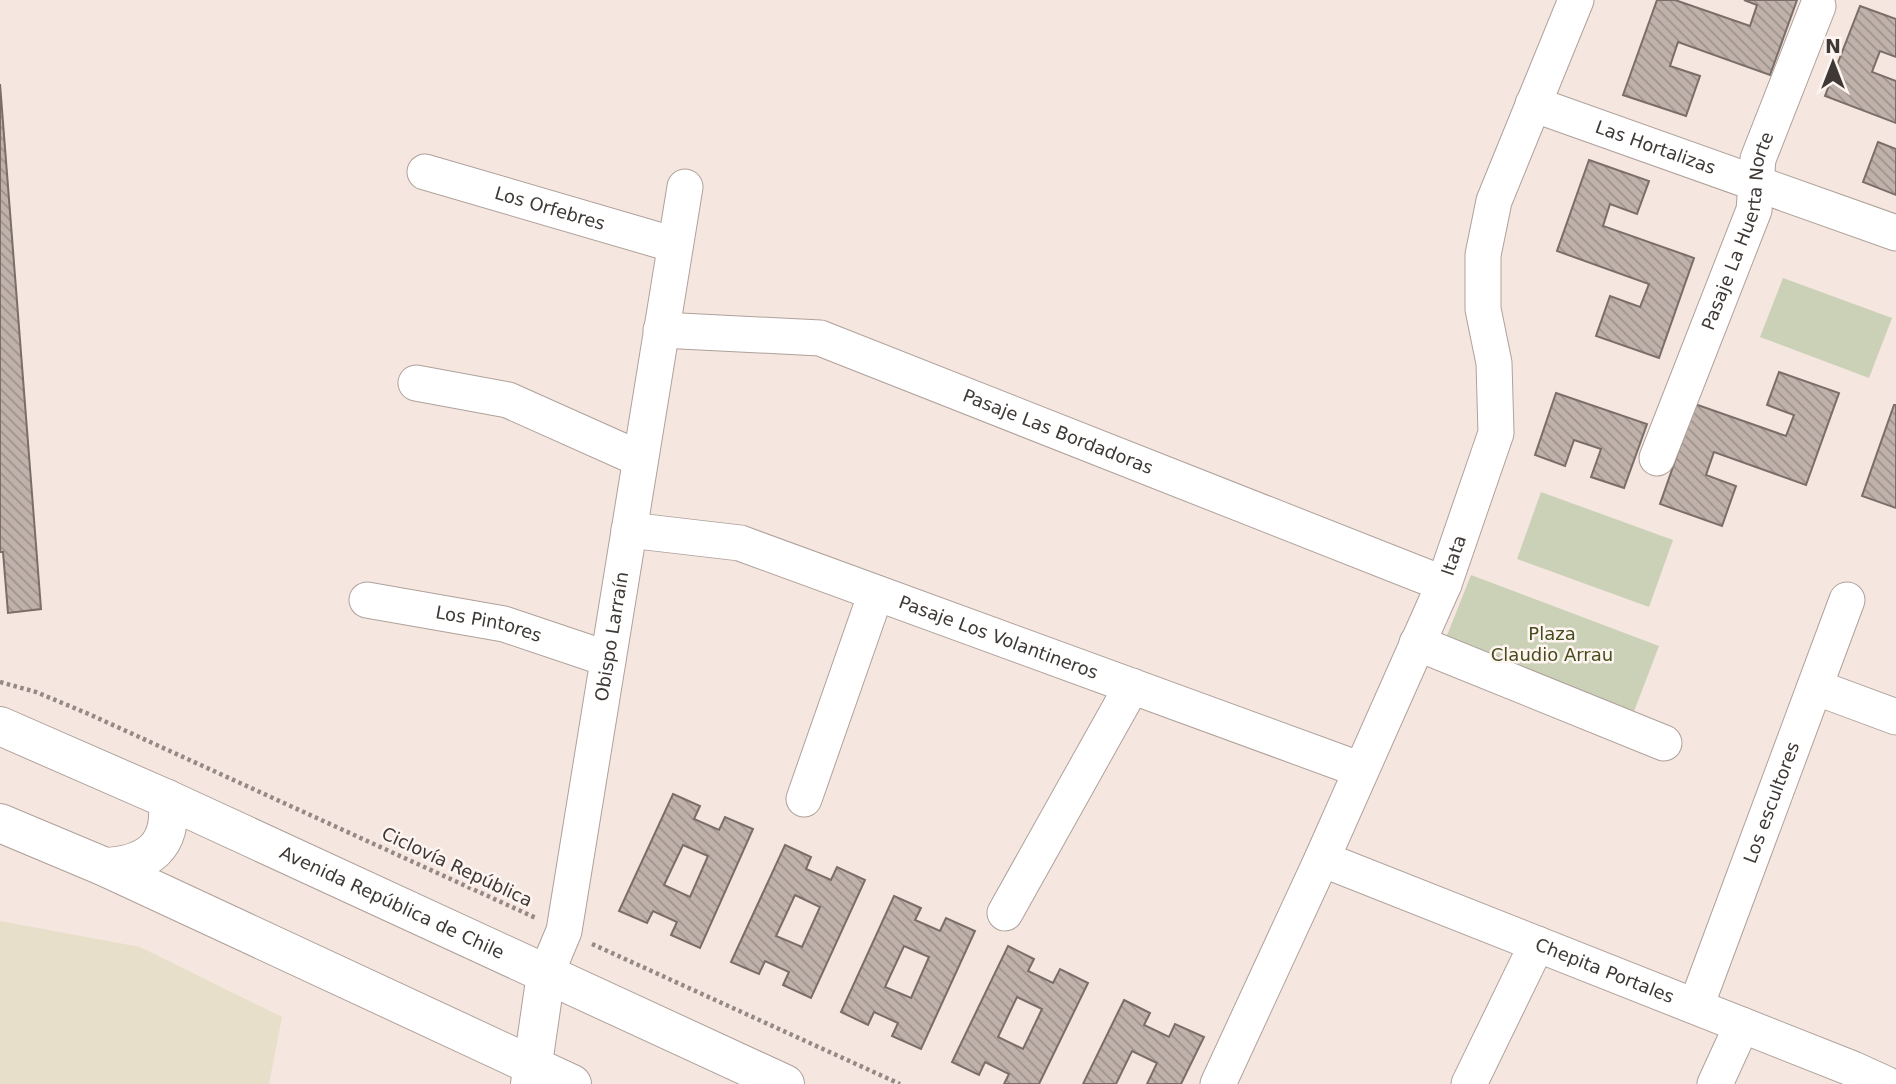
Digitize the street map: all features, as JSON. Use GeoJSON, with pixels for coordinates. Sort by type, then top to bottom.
{"type":"FeatureCollection","features":[{"type":"Feature","properties":{"kind":"main road","name":"Avenida República de Chile"},"geometry":{"type":"LineString","coordinates":[[0,726],[167,799],[785,1084]]}},
{"type":"Feature","properties":{"kind":"main road"},"geometry":{"type":"LineString","coordinates":[[105,866],[126,866],[137,862],[156,848],[167,825],[167,799]]}},
{"type":"Feature","properties":{"kind":"main road"},"geometry":{"type":"LineString","coordinates":[[0,822],[105,866],[531,1075],[572,1084]]}},
{"type":"Feature","properties":{"kind":"main road","name":"Obispo Larraín"},"geometry":{"type":"LineString","coordinates":[[531,1075],[546,974]]}},
{"type":"Feature","properties":{"kind":"street","name":"Itata"},"geometry":{"type":"LineString","coordinates":[[1218,1084],[1444,584],[1496,433],[1494,363],[1483,309],[1483,256],[1494,201],[1576,0]]}},
{"type":"Feature","properties":{"kind":"street","name":"Pasaje La Huerta Norte"},"geometry":{"type":"LineString","coordinates":[[1657,458],[1754,210],[1758,159],[1818,6]]}},
{"type":"Feature","properties":{"kind":"street","name":"Las Hortalizas"},"geometry":{"type":"LineString","coordinates":[[1533,104],[1896,233]]}},
{"type":"Feature","properties":{"kind":"street","name":"Los Orfebres"},"geometry":{"type":"LineString","coordinates":[[425,172],[675,245]]}},
{"type":"Feature","properties":{"kind":"street","name":"Obispo Larraín"},"geometry":{"type":"LineString","coordinates":[[546,974],[564,931],[685,187]]}},
{"type":"Feature","properties":{"kind":"street","name":"Pasaje Las Bordadoras"},"geometry":{"type":"LineString","coordinates":[[661,330],[820,338],[1444,584]]}},
{"type":"Feature","properties":{"kind":"street"},"geometry":{"type":"LineString","coordinates":[[416,383],[509,400],[640,459]]}},
{"type":"Feature","properties":{"kind":"street","name":"Pasaje Los Volantineros"},"geometry":{"type":"LineString","coordinates":[[629,530],[740,543],[1360,770]]}},
{"type":"Feature","properties":{"kind":"street"},"geometry":{"type":"LineString","coordinates":[[804,799],[876,593]]}},
{"type":"Feature","properties":{"kind":"street","name":"Los Pintores"},"geometry":{"type":"LineString","coordinates":[[367,600],[504,624],[608,659]]}},
{"type":"Feature","properties":{"kind":"street","name":"Los escultores"},"geometry":{"type":"LineString","coordinates":[[1696,1006],[1847,600]]}},
{"type":"Feature","properties":{"kind":"street"},"geometry":{"type":"LineString","coordinates":[[1417,643],[1664,743]]}},
{"type":"Feature","properties":{"kind":"street"},"geometry":{"type":"LineString","coordinates":[[1005,913],[1132,686]]}},
{"type":"Feature","properties":{"kind":"street"},"geometry":{"type":"LineString","coordinates":[[1815,687],[1896,717]]}},
{"type":"Feature","properties":{"kind":"street","name":"Chepita Portales"},"geometry":{"type":"LineString","coordinates":[[1322,859],[1886,1084]]}},
{"type":"Feature","properties":{"kind":"street"},"geometry":{"type":"LineString","coordinates":[[1469,1084],[1537,944]]}},
{"type":"Feature","properties":{"kind":"street"},"geometry":{"type":"LineString","coordinates":[[1715,1084],[1742,1025]]}},
{"type":"Feature","properties":{"kind":"path","name":"Ciclovía República"},"geometry":{"type":"LineString","coordinates":[[0,682],[36,692],[91,715],[900,1084]]}},
{"type":"Feature","properties":{"kind":"shaded area"},"geometry":{"type":"Polygon","coordinates":[[[0,921],[140,947],[282,1017],[269,1084],[0,1084],[0,921]]]}},
{"type":"Feature","properties":{"kind":"green space"},"geometry":{"type":"Polygon","coordinates":[[[1783,278],[1892,318],[1869,378],[1760,337],[1783,278]]]}},
{"type":"Feature","properties":{"kind":"green space"},"geometry":{"type":"Polygon","coordinates":[[[1541,492],[1673,540],[1649,607],[1517,559],[1541,492]]]}},
{"type":"Feature","properties":{"kind":"green space","name":"Plaza Claudio Arrau"},"geometry":{"type":"Polygon","coordinates":[[[1471,575],[1659,646],[1633,714],[1444,643],[1471,575]]]}},
{"type":"Feature","properties":{"kind":"building"},"geometry":{"type":"Polygon","coordinates":[[[1657,0],[1675,0],[1750,26],[1757,5],[1744,0],[1797,0],[1770,75],[1678,42],[1670,66],[1700,76],[1686,116],[1623,95],[1657,0]]]}},
{"type":"Feature","properties":{"kind":"building"},"geometry":{"type":"Polygon","coordinates":[[[1860,6],[1896,19],[1896,57],[1880,51],[1872,72],[1896,81],[1896,123],[1825,96],[1860,6]]]}},
{"type":"Feature","properties":{"kind":"building"},"geometry":{"type":"Polygon","coordinates":[[[0,84],[41,609],[8,613],[3,552],[0,552],[0,84]]]}},
{"type":"Feature","properties":{"kind":"building"},"geometry":{"type":"Polygon","coordinates":[[[1878,142],[1896,149],[1896,195],[1863,182],[1878,142]]]}},
{"type":"Feature","properties":{"kind":"building"},"geometry":{"type":"Polygon","coordinates":[[[1589,160],[1649,181],[1637,214],[1610,204],[1603,226],[1694,258],[1659,358],[1596,336],[1610,296],[1640,307],[1649,284],[1557,251],[1589,160]]]}},
{"type":"Feature","properties":{"kind":"building"},"geometry":{"type":"Polygon","coordinates":[[[1779,372],[1839,393],[1806,485],[1714,452],[1706,475],[1736,486],[1722,526],[1660,504],[1695,404],[1786,436],[1794,415],[1767,405],[1779,372]]]}},
{"type":"Feature","properties":{"kind":"building"},"geometry":{"type":"Polygon","coordinates":[[[1556,393],[1647,424],[1624,488],[1591,477],[1601,449],[1574,440],[1565,466],[1535,455],[1556,393]]]}},
{"type":"Feature","properties":{"kind":"building"},"geometry":{"type":"Polygon","coordinates":[[[1896,405],[1896,508],[1862,496],[1896,405]]]}},
{"type":"Feature","properties":{"kind":"building"},"geometry":{"type":"Polygon","coordinates":[[[673,794],[700,806],[694,819],[719,830],[725,817],[753,829],[700,948],[671,935],[677,922],[653,911],[647,923],[619,911],[673,794]],[[683,845],[664,885],[690,897],[708,856],[683,845]]]}},
{"type":"Feature","properties":{"kind":"building"},"geometry":{"type":"Polygon","coordinates":[[[785,845],[811,857],[806,869],[831,880],[837,867],[865,880],[811,998],[783,985],[789,972],[765,961],[759,974],[731,962],[785,845]],[[795,895],[776,936],[802,947],[820,907],[795,895]]]}},
{"type":"Feature","properties":{"kind":"building"},"geometry":{"type":"Polygon","coordinates":[[[894,896],[921,908],[915,920],[940,931],[946,918],[975,931],[921,1049],[892,1036],[898,1023],[874,1012],[868,1025],[841,1012],[894,896]],[[904,946],[885,987],[911,998],[929,957],[904,946]]]}},
{"type":"Feature","properties":{"kind":"building"},"geometry":{"type":"Polygon","coordinates":[[[1008,946],[1034,959],[1028,971],[1053,983],[1060,969],[1088,983],[1039,1084],[1004,1084],[1009,1074],[985,1062],[979,1075],[952,1062],[1008,946]],[[1017,997],[998,1037],[1023,1049],[1042,1009],[1017,997]]]}},
{"type":"Feature","properties":{"kind":"building"},"geometry":{"type":"Polygon","coordinates":[[[1124,1000],[1150,1013],[1144,1025],[1169,1037],[1175,1024],[1204,1037],[1181,1084],[1147,1084],[1157,1063],[1132,1051],[1116,1084],[1083,1084],[1124,1000]]]}}]}
